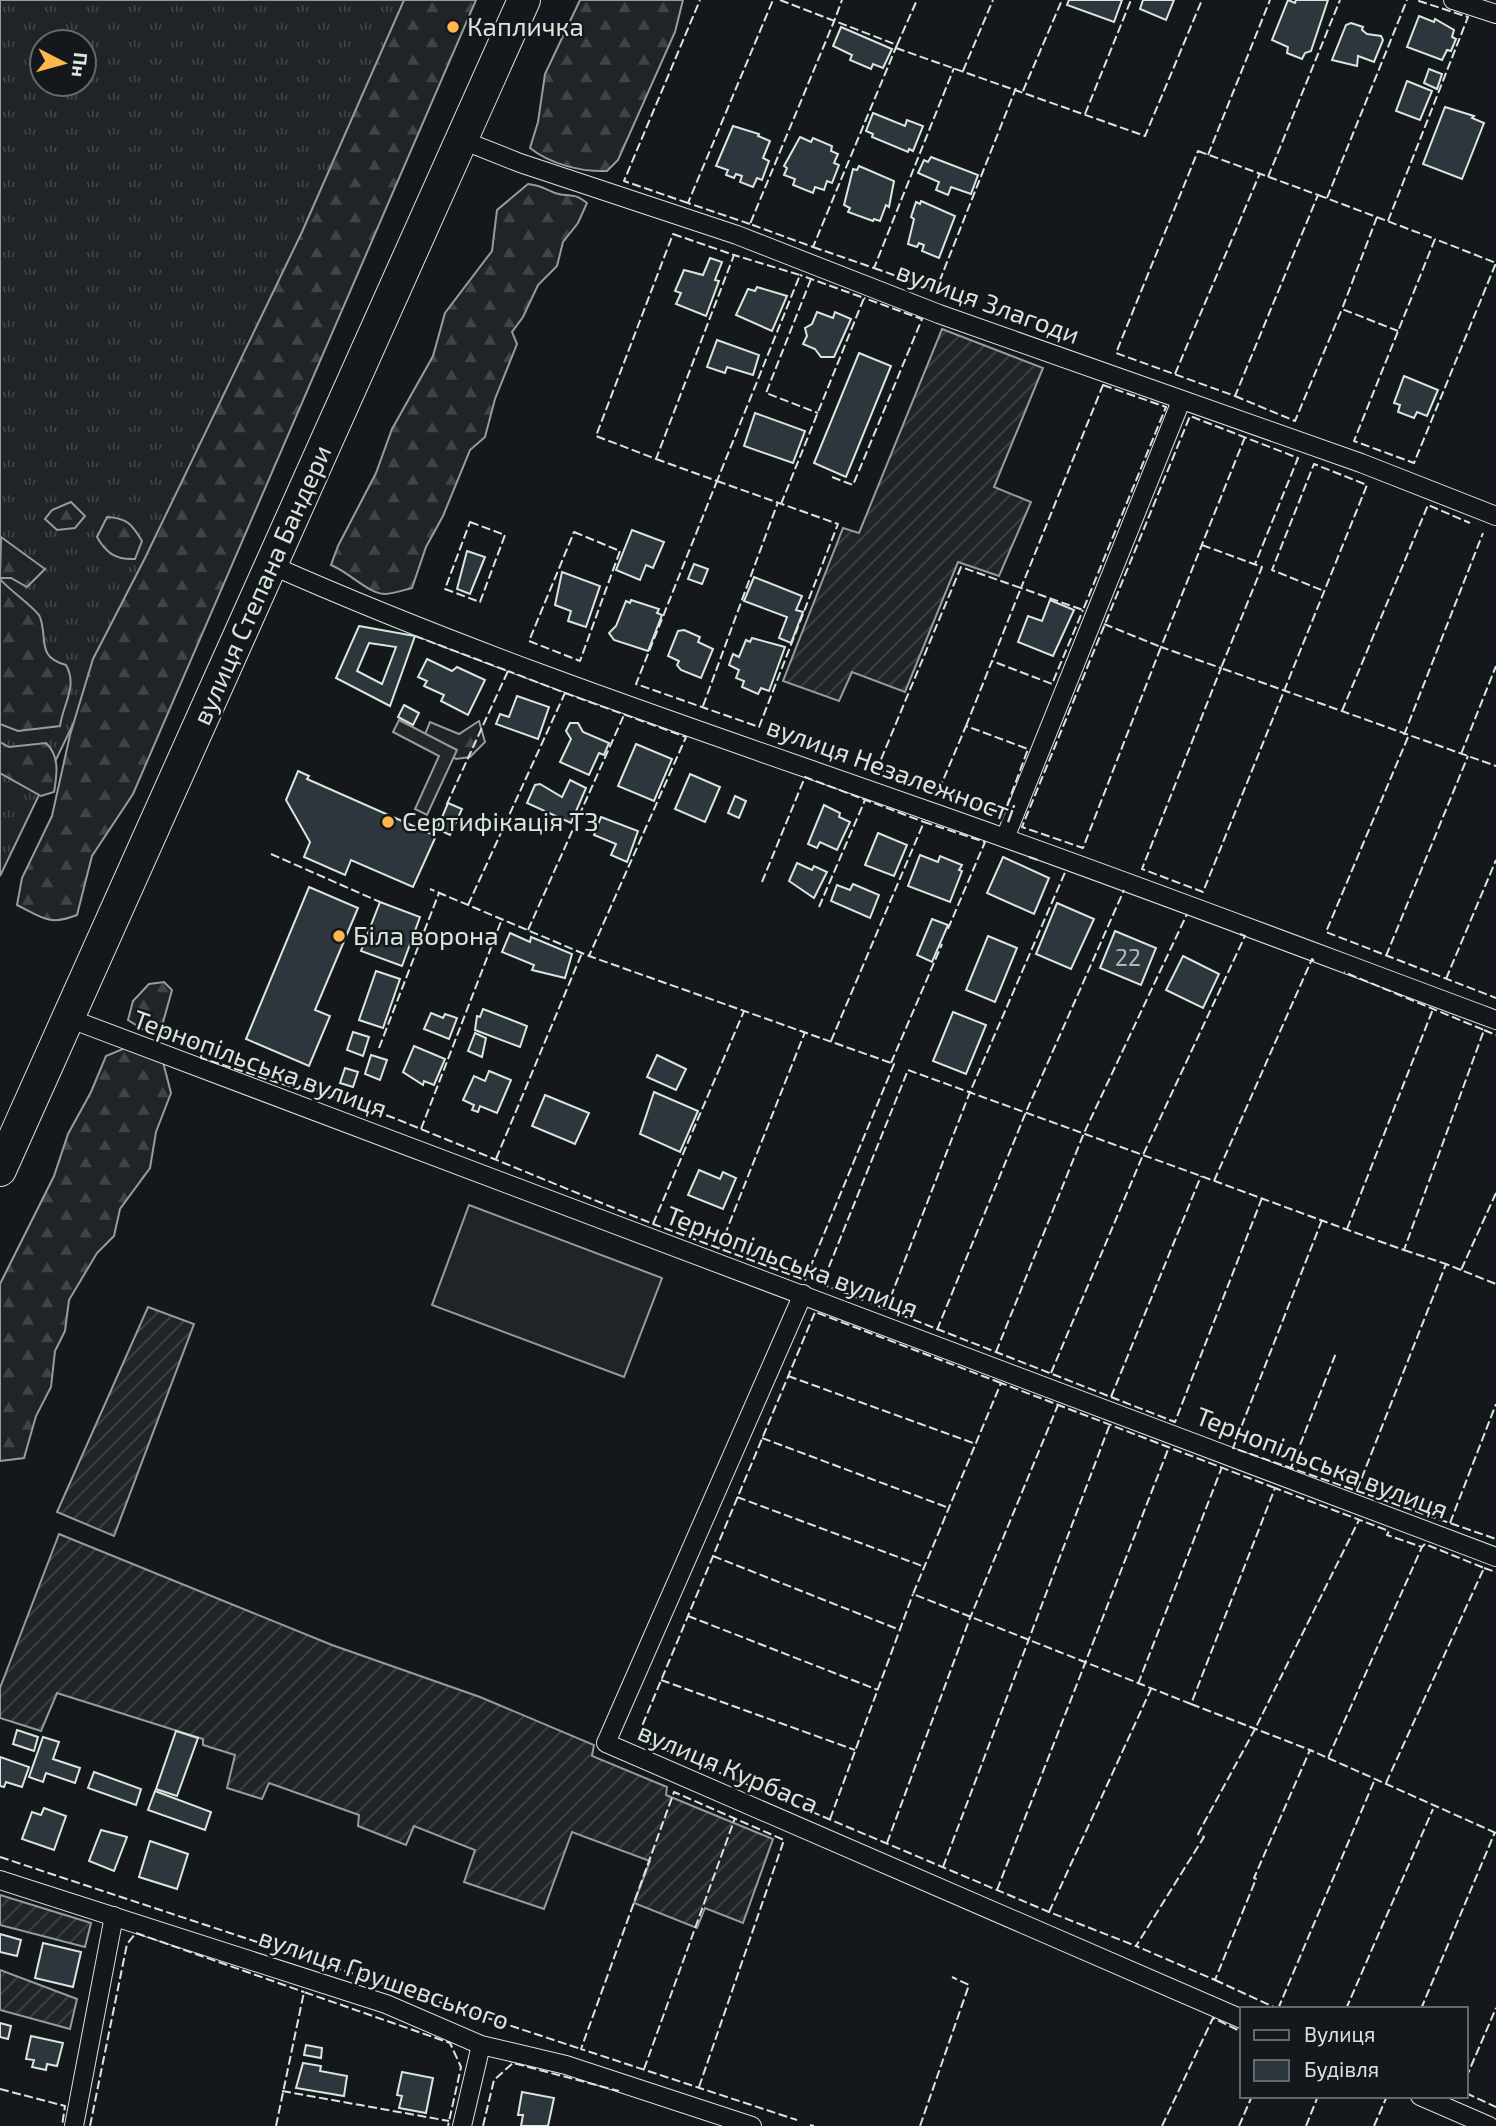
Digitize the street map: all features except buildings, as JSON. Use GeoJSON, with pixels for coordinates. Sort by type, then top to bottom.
{"type":"FeatureCollection","features":[{"type":"Feature","properties":{"kind":"highway","name":"вулиця Степана Бандери"},"geometry":{"type":"LineString","coordinates":[[0,1170],[524,0]]}},
{"type":"Feature","properties":{"kind":"street"},"geometry":{"type":"LineString","coordinates":[[1453,0],[1496,14]]}},
{"type":"Feature","properties":{"kind":"street","name":"вулиця Злагоди"},"geometry":{"type":"LineString","coordinates":[[462,140],[520,163],[737,235],[939,314],[1361,463],[1496,516]]}},
{"type":"Feature","properties":{"kind":"street"},"geometry":{"type":"LineString","coordinates":[[1005,838],[1181,401]]}},
{"type":"Feature","properties":{"kind":"street","name":"вулиця Незалежності"},"geometry":{"type":"LineString","coordinates":[[271,565],[337,594],[564,680],[1005,838],[1496,1020]]}},
{"type":"Feature","properties":{"kind":"street","name":"Тернопільська вулиця"},"geometry":{"type":"LineString","coordinates":[[68,1018],[1496,1557]]}},
{"type":"Feature","properties":{"kind":"street","name":"вулиця Курбаса"},"geometry":{"type":"LineString","coordinates":[[803,1294],[606,1743],[1240,2018]]}},
{"type":"Feature","properties":{"kind":"street","name":"вулиця Грушевського"},"geometry":{"type":"LineString","coordinates":[[0,1880],[386,2004],[481,2045],[566,2064],[742,2125]]}},
{"type":"Feature","properties":{"kind":"street"},"geometry":{"type":"LineString","coordinates":[[74,2126],[114,1916]]}},
{"type":"Feature","properties":{"kind":"street"},"geometry":{"type":"LineString","coordinates":[[462,2126],[481,2045]]}},
{"type":"Feature","properties":{"kind":"street"},"geometry":{"type":"LineString","coordinates":[[1425,2098],[1489,2126]]}},
{"type":"Feature","properties":{"kind":"green space"},"geometry":{"type":"Polygon","coordinates":[[[0,0],[412,0],[255,346],[0,876],[0,0]]]}},
{"type":"Feature","properties":{"kind":"green space"},"geometry":{"type":"Polygon","coordinates":[[[404,0],[476,0],[133,794],[92,856],[77,915],[59,920],[40,917],[17,905],[22,878],[52,816],[70,735],[93,659],[145,558],[302,232],[404,0]]]}},
{"type":"Feature","properties":{"kind":"green space"},"geometry":{"type":"Polygon","coordinates":[[[580,0],[683,0],[675,32],[618,160],[607,171],[566,166],[530,148],[538,122],[545,74],[580,0]]]}},
{"type":"Feature","properties":{"kind":"green space"},"geometry":{"type":"Polygon","coordinates":[[[528,184],[574,196],[587,203],[578,223],[563,242],[557,266],[538,285],[523,317],[512,332],[517,344],[495,399],[485,437],[470,450],[443,516],[426,547],[412,588],[388,594],[378,593],[331,565],[376,473],[392,429],[433,356],[445,313],[492,251],[497,210],[528,184]]]}},
{"type":"Feature","properties":{"kind":"green space"},"geometry":{"type":"Polygon","coordinates":[[[942,329],[1043,368],[994,487],[1031,502],[999,576],[958,562],[905,692],[852,672],[839,701],[783,681],[843,528],[859,533],[942,329]]]}},
{"type":"Feature","properties":{"kind":"green space"},"geometry":{"type":"Polygon","coordinates":[[[71,502],[85,516],[75,528],[57,530],[45,519],[52,510],[71,502]]]}},
{"type":"Feature","properties":{"kind":"green space"},"geometry":{"type":"Polygon","coordinates":[[[107,517],[119,519],[132,526],[142,541],[135,559],[117,557],[100,543],[97,537],[107,517]]]}},
{"type":"Feature","properties":{"kind":"green space"},"geometry":{"type":"Polygon","coordinates":[[[1,537],[45,569],[27,587],[11,578],[0,578],[1,537]]]}},
{"type":"Feature","properties":{"kind":"green space"},"geometry":{"type":"Polygon","coordinates":[[[0,579],[38,614],[47,652],[57,662],[66,665],[71,680],[60,726],[18,731],[0,724],[0,579]]]}},
{"type":"Feature","properties":{"kind":"green space"},"geometry":{"type":"Polygon","coordinates":[[[479,721],[485,742],[470,757],[456,759],[424,737],[430,722],[459,734],[479,721]]]}},
{"type":"Feature","properties":{"kind":"green space"},"geometry":{"type":"Polygon","coordinates":[[[0,742],[9,747],[46,743],[55,760],[54,792],[41,796],[0,773],[0,742]]]}},
{"type":"Feature","properties":{"kind":"green space"},"geometry":{"type":"Polygon","coordinates":[[[164,982],[172,990],[162,1026],[144,1030],[128,1020],[133,1001],[149,984],[164,982]]]}},
{"type":"Feature","properties":{"kind":"green space"},"geometry":{"type":"Polygon","coordinates":[[[125,1048],[163,1062],[171,1093],[156,1132],[150,1168],[120,1209],[114,1236],[97,1253],[69,1300],[65,1331],[55,1351],[51,1387],[36,1416],[24,1458],[0,1461],[0,1284],[54,1176],[68,1134],[91,1092],[106,1056],[125,1048]]]}},
{"type":"Feature","properties":{"kind":"green space"},"geometry":{"type":"Polygon","coordinates":[[[469,1205],[662,1278],[624,1377],[432,1305],[469,1205]]]}},
{"type":"Feature","properties":{"kind":"green space"},"geometry":{"type":"Polygon","coordinates":[[[148,1307],[194,1324],[114,1536],[57,1512],[148,1307]]]}},
{"type":"Feature","properties":{"kind":"green space"},"geometry":{"type":"Polygon","coordinates":[[[59,1534],[332,1645],[480,1697],[594,1745],[592,1756],[667,1787],[666,1795],[773,1839],[743,1923],[705,1908],[697,1928],[634,1903],[650,1861],[572,1832],[544,1909],[464,1882],[475,1850],[414,1826],[406,1845],[358,1826],[359,1815],[269,1783],[262,1799],[227,1788],[235,1755],[203,1745],[203,1739],[57,1693],[41,1731],[0,1718],[0,1688],[59,1534]]]}},
{"type":"Feature","properties":{"kind":"green space"},"geometry":{"type":"Polygon","coordinates":[[[0,1895],[91,1923],[85,1947],[0,1925],[0,1895]]]}},
{"type":"Feature","properties":{"kind":"green space"},"geometry":{"type":"Polygon","coordinates":[[[0,1970],[77,1999],[70,2029],[0,2010],[0,1970]]]}},
{"type":"Feature","properties":{"kind":"shaded area"},"geometry":{"type":"Polygon","coordinates":[[[399,720],[457,750],[427,815],[415,809],[439,756],[393,732],[399,720]]]}},
{"type":"Feature","properties":{"kind":"fence"},"geometry":{"type":"LineString","coordinates":[[688,203],[624,181],[700,0]]}},
{"type":"Feature","properties":{"kind":"fence"},"geometry":{"type":"LineString","coordinates":[[750,224],[688,203],[773,0]]}},
{"type":"Feature","properties":{"kind":"fence"},"geometry":{"type":"LineString","coordinates":[[780,0],[897,45],[813,247],[750,224],[835,19],[842,0]]}},
{"type":"Feature","properties":{"kind":"fence"},"geometry":{"type":"LineString","coordinates":[[897,45],[917,0]]}},
{"type":"Feature","properties":{"kind":"fence"},"geometry":{"type":"LineString","coordinates":[[963,71],[993,0]]}},
{"type":"Feature","properties":{"kind":"fence"},"geometry":{"type":"LineString","coordinates":[[1023,91],[1062,0]]}},
{"type":"Feature","properties":{"kind":"fence"},"geometry":{"type":"LineString","coordinates":[[1085,114],[1131,0]]}},
{"type":"Feature","properties":{"kind":"fence"},"geometry":{"type":"LineString","coordinates":[[896,48],[1145,136],[1202,0]]}},
{"type":"Feature","properties":{"kind":"fence"},"geometry":{"type":"LineString","coordinates":[[1208,155],[1270,0]]}},
{"type":"Feature","properties":{"kind":"fence"},"geometry":{"type":"LineString","coordinates":[[1268,177],[1340,0]]}},
{"type":"Feature","properties":{"kind":"fence"},"geometry":{"type":"LineString","coordinates":[[1327,198],[1407,0]]}},
{"type":"Feature","properties":{"kind":"fence"},"geometry":{"type":"LineString","coordinates":[[1388,221],[1468,17],[1416,0]]}},
{"type":"Feature","properties":{"kind":"fence"},"geometry":{"type":"LineString","coordinates":[[813,247],[874,268],[954,68]]}},
{"type":"Feature","properties":{"kind":"fence"},"geometry":{"type":"LineString","coordinates":[[874,268],[936,290],[1016,88]]}},
{"type":"Feature","properties":{"kind":"fence"},"geometry":{"type":"LineString","coordinates":[[1198,151],[1318,195],[1235,396],[1116,353],[1198,151]]}},
{"type":"Feature","properties":{"kind":"fence"},"geometry":{"type":"LineString","coordinates":[[1175,374],[1260,173]]}},
{"type":"Feature","properties":{"kind":"fence"},"geometry":{"type":"LineString","coordinates":[[1318,195],[1435,239],[1354,441],[1414,463],[1496,263],[1435,239]]}},
{"type":"Feature","properties":{"kind":"fence"},"geometry":{"type":"LineString","coordinates":[[1377,217],[1342,309],[1398,331]]}},
{"type":"Feature","properties":{"kind":"fence"},"geometry":{"type":"LineString","coordinates":[[673,234],[734,255],[656,459],[596,436],[673,234]]}},
{"type":"Feature","properties":{"kind":"fence"},"geometry":{"type":"LineString","coordinates":[[656,459],[717,481],[800,275],[734,255]]}},
{"type":"Feature","properties":{"kind":"fence"},"geometry":{"type":"LineString","coordinates":[[781,504],[864,298],[800,275]]}},
{"type":"Feature","properties":{"kind":"fence"},"geometry":{"type":"LineString","coordinates":[[811,279],[766,393],[818,413]]}},
{"type":"Feature","properties":{"kind":"fence"},"geometry":{"type":"LineString","coordinates":[[832,477],[853,485],[922,319],[864,298]]}},
{"type":"Feature","properties":{"kind":"fence"},"geometry":{"type":"LineString","coordinates":[[1235,396],[1295,421],[1342,309]]}},
{"type":"Feature","properties":{"kind":"fence"},"geometry":{"type":"LineString","coordinates":[[1103,385],[1166,407],[1083,610],[1021,588],[1103,385]]}},
{"type":"Feature","properties":{"kind":"fence"},"geometry":{"type":"LineString","coordinates":[[1104,624],[1161,647],[1083,848],[1022,827],[1190,416],[1298,458],[1255,564]]}},
{"type":"Feature","properties":{"kind":"fence"},"geometry":{"type":"LineString","coordinates":[[1245,437],[1161,647],[1221,668],[1142,869],[1203,892],[1367,485],[1314,464],[1272,570],[1324,591]]}},
{"type":"Feature","properties":{"kind":"fence"},"geometry":{"type":"LineString","coordinates":[[717,481],[838,524],[759,727],[636,684],[717,481]]}},
{"type":"Feature","properties":{"kind":"fence"},"geometry":{"type":"LineString","coordinates":[[703,706],[778,502]]}},
{"type":"Feature","properties":{"kind":"fence"},"geometry":{"type":"LineString","coordinates":[[1342,711],[1428,505],[1470,523]]}},
{"type":"Feature","properties":{"kind":"fence"},"geometry":{"type":"LineString","coordinates":[[470,522],[505,535],[480,602],[445,589],[470,522]]}},
{"type":"Feature","properties":{"kind":"fence"},"geometry":{"type":"LineString","coordinates":[[574,532],[620,551],[580,661],[529,641],[574,532]]}},
{"type":"Feature","properties":{"kind":"fence"},"geometry":{"type":"LineString","coordinates":[[1404,735],[1483,533]]}},
{"type":"Feature","properties":{"kind":"fence"},"geometry":{"type":"LineString","coordinates":[[1202,545],[1262,567],[1221,668],[1496,766]]}},
{"type":"Feature","properties":{"kind":"fence"},"geometry":{"type":"LineString","coordinates":[[939,790],[966,726],[1028,749],[1004,814],[877,769],[961,567],[1021,588],[992,661]]}},
{"type":"Feature","properties":{"kind":"fence"},"geometry":{"type":"LineString","coordinates":[[966,726],[992,661],[1052,684],[1083,610]]}},
{"type":"Feature","properties":{"kind":"fence"},"geometry":{"type":"LineString","coordinates":[[415,636],[508,671],[446,806]]}},
{"type":"Feature","properties":{"kind":"fence"},"geometry":{"type":"LineString","coordinates":[[1461,754],[1496,666]]}},
{"type":"Feature","properties":{"kind":"fence"},"geometry":{"type":"LineString","coordinates":[[468,905],[565,693],[508,671]]}},
{"type":"Feature","properties":{"kind":"fence"},"geometry":{"type":"LineString","coordinates":[[565,693],[686,737],[589,956]]}},
{"type":"Feature","properties":{"kind":"fence"},"geometry":{"type":"LineString","coordinates":[[528,930],[624,715]]}},
{"type":"Feature","properties":{"kind":"fence"},"geometry":{"type":"LineString","coordinates":[[1408,737],[1326,932],[1496,998]]}},
{"type":"Feature","properties":{"kind":"fence"},"geometry":{"type":"LineString","coordinates":[[1386,956],[1468,756]]}},
{"type":"Feature","properties":{"kind":"fence"},"geometry":{"type":"LineString","coordinates":[[762,882],[805,777],[924,822]]}},
{"type":"Feature","properties":{"kind":"fence"},"geometry":{"type":"LineString","coordinates":[[819,907],[865,800]]}},
{"type":"Feature","properties":{"kind":"fence"},"geometry":{"type":"LineString","coordinates":[[433,834],[440,819]]}},
{"type":"Feature","properties":{"kind":"fence"},"geometry":{"type":"LineString","coordinates":[[831,1041],[924,822],[985,842],[947,931]]}},
{"type":"Feature","properties":{"kind":"fence"},"geometry":{"type":"LineString","coordinates":[[271,854],[380,902]]}},
{"type":"Feature","properties":{"kind":"fence"},"geometry":{"type":"LineString","coordinates":[[1029,857],[1041,861]]}},
{"type":"Feature","properties":{"kind":"fence"},"geometry":{"type":"LineString","coordinates":[[1446,979],[1496,860]]}},
{"type":"Feature","properties":{"kind":"fence"},"geometry":{"type":"LineString","coordinates":[[886,1309],[970,1092],[1066,870]]}},
{"type":"Feature","properties":{"kind":"fence"},"geometry":{"type":"LineString","coordinates":[[153,1027],[202,1045],[201,1058],[298,1089],[301,1085],[394,1118],[653,1224],[805,1280],[894,1064],[589,956],[430,889]]}},
{"type":"Feature","properties":{"kind":"fence"},"geometry":{"type":"LineString","coordinates":[[937,1330],[1026,1112],[1124,890]]}},
{"type":"Feature","properties":{"kind":"fence"},"geometry":{"type":"LineString","coordinates":[[379,1048],[439,893]]}},
{"type":"Feature","properties":{"kind":"fence"},"geometry":{"type":"LineString","coordinates":[[996,1352],[1084,1133],[1187,914]]}},
{"type":"Feature","properties":{"kind":"fence"},"geometry":{"type":"LineString","coordinates":[[421,1129],[502,919]]}},
{"type":"Feature","properties":{"kind":"fence"},"geometry":{"type":"LineString","coordinates":[[1051,1373],[1143,1155],[1245,936],[1240,934]]}},
{"type":"Feature","properties":{"kind":"fence"},"geometry":{"type":"LineString","coordinates":[[891,1063],[942,944]]}},
{"type":"Feature","properties":{"kind":"fence"},"geometry":{"type":"LineString","coordinates":[[496,1159],[582,953]]}},
{"type":"Feature","properties":{"kind":"fence"},"geometry":{"type":"LineString","coordinates":[[1214,1181],[1312,959],[1314,961]]}},
{"type":"Feature","properties":{"kind":"fence"},"geometry":{"type":"LineString","coordinates":[[1262,1198],[1175,1422],[822,1284],[908,1070],[1226,1185],[1252,1195],[1277,1204],[1328,1223],[1404,1250],[1484,1030],[1344,972]]}},
{"type":"Feature","properties":{"kind":"fence"},"geometry":{"type":"LineString","coordinates":[[1347,1229],[1433,1009]]}},
{"type":"Feature","properties":{"kind":"fence"},"geometry":{"type":"LineString","coordinates":[[653,1224],[744,1011]]}},
{"type":"Feature","properties":{"kind":"fence"},"geometry":{"type":"LineString","coordinates":[[1484,1030],[1496,1035]]}},
{"type":"Feature","properties":{"kind":"fence"},"geometry":{"type":"LineString","coordinates":[[720,1247],[805,1032]]}},
{"type":"Feature","properties":{"kind":"fence"},"geometry":{"type":"LineString","coordinates":[[1111,1397],[1201,1176]]}},
{"type":"Feature","properties":{"kind":"fence"},"geometry":{"type":"LineString","coordinates":[[1496,1193],[1461,1270],[1496,1284]]}},
{"type":"Feature","properties":{"kind":"fence"},"geometry":{"type":"LineString","coordinates":[[1322,1220],[1233,1448],[1496,1539]]}},
{"type":"Feature","properties":{"kind":"fence"},"geometry":{"type":"LineString","coordinates":[[1404,1250],[1446,1264]]}},
{"type":"Feature","properties":{"kind":"fence"},"geometry":{"type":"LineString","coordinates":[[1357,1490],[1446,1264],[1461,1270]]}},
{"type":"Feature","properties":{"kind":"fence"},"geometry":{"type":"LineString","coordinates":[[1001,1383],[815,1312],[637,1738],[1136,1946]]}},
{"type":"Feature","properties":{"kind":"fence"},"geometry":{"type":"LineString","coordinates":[[1291,1468],[1336,1353]]}},
{"type":"Feature","properties":{"kind":"fence"},"geometry":{"type":"LineString","coordinates":[[788,1376],[976,1444]]}},
{"type":"Feature","properties":{"kind":"fence"},"geometry":{"type":"LineString","coordinates":[[1275,1488],[1001,1383],[913,1594],[1191,1704],[1275,1488],[1389,1531],[1387,1535],[1422,1547],[1328,1758],[1310,1750],[1254,1878],[1256,1879],[1215,1980],[1136,1946],[1204,1837],[1198,1834],[1255,1729],[1359,1520]]}},
{"type":"Feature","properties":{"kind":"fence"},"geometry":{"type":"LineString","coordinates":[[1450,1523],[1496,1404]]}},
{"type":"Feature","properties":{"kind":"fence"},"geometry":{"type":"LineString","coordinates":[[887,1843],[970,1618],[1058,1405]]}},
{"type":"Feature","properties":{"kind":"fence"},"geometry":{"type":"LineString","coordinates":[[943,1867],[1110,1424]]}},
{"type":"Feature","properties":{"kind":"fence"},"geometry":{"type":"LineString","coordinates":[[762,1438],[949,1508]]}},
{"type":"Feature","properties":{"kind":"fence"},"geometry":{"type":"LineString","coordinates":[[997,1890],[1169,1447]]}},
{"type":"Feature","properties":{"kind":"fence"},"geometry":{"type":"LineString","coordinates":[[1138,1684],[1222,1467]]}},
{"type":"Feature","properties":{"kind":"fence"},"geometry":{"type":"LineString","coordinates":[[737,1497],[925,1567]]}},
{"type":"Feature","properties":{"kind":"fence"},"geometry":{"type":"LineString","coordinates":[[1386,1783],[1484,1568],[1425,1544],[1422,1547]]}},
{"type":"Feature","properties":{"kind":"fence"},"geometry":{"type":"LineString","coordinates":[[713,1556],[900,1630]]}},
{"type":"Feature","properties":{"kind":"fence"},"geometry":{"type":"LineString","coordinates":[[1484,1568],[1496,1572]]}},
{"type":"Feature","properties":{"kind":"fence"},"geometry":{"type":"LineString","coordinates":[[830,1819],[913,1594]]}},
{"type":"Feature","properties":{"kind":"fence"},"geometry":{"type":"LineString","coordinates":[[688,1616],[878,1690]]}},
{"type":"Feature","properties":{"kind":"fence"},"geometry":{"type":"LineString","coordinates":[[661,1680],[855,1750]]}},
{"type":"Feature","properties":{"kind":"fence"},"geometry":{"type":"LineString","coordinates":[[1049,1912],[1151,1689]]}},
{"type":"Feature","properties":{"kind":"fence"},"geometry":{"type":"LineString","coordinates":[[1191,1704],[1310,1750]]}},
{"type":"Feature","properties":{"kind":"fence"},"geometry":{"type":"LineString","coordinates":[[1328,1758],[1496,1833]]}},
{"type":"Feature","properties":{"kind":"fence"},"geometry":{"type":"LineString","coordinates":[[1279,2007],[1375,1779]]}},
{"type":"Feature","properties":{"kind":"fence"},"geometry":{"type":"LineString","coordinates":[[699,2087],[784,1840],[674,1792],[581,2049],[797,2120]]}},
{"type":"Feature","properties":{"kind":"fence"},"geometry":{"type":"LineString","coordinates":[[1347,2007],[1433,1809]]}},
{"type":"Feature","properties":{"kind":"fence"},"geometry":{"type":"LineString","coordinates":[[644,2069],[735,1818]]}},
{"type":"Feature","properties":{"kind":"fence"},"geometry":{"type":"LineString","coordinates":[[1422,2007],[1495,1832]]}},
{"type":"Feature","properties":{"kind":"fence"},"geometry":{"type":"LineString","coordinates":[[0,1857],[581,2049]]}},
{"type":"Feature","properties":{"kind":"fence"},"geometry":{"type":"LineString","coordinates":[[90,2126],[127,1944],[136,1933],[304,1992]]}},
{"type":"Feature","properties":{"kind":"fence"},"geometry":{"type":"LineString","coordinates":[[920,2126],[969,1985],[952,1977]]}},
{"type":"Feature","properties":{"kind":"fence"},"geometry":{"type":"LineString","coordinates":[[1215,1980],[1274,2007]]}},
{"type":"Feature","properties":{"kind":"fence"},"geometry":{"type":"LineString","coordinates":[[276,2126],[304,1992],[450,2043],[461,2067],[448,2126]]}},
{"type":"Feature","properties":{"kind":"fence"},"geometry":{"type":"LineString","coordinates":[[1468,2073],[1496,2008]]}},
{"type":"Feature","properties":{"kind":"fence"},"geometry":{"type":"LineString","coordinates":[[1162,2126],[1213,2018],[1240,2031]]}},
{"type":"Feature","properties":{"kind":"fence"},"geometry":{"type":"LineString","coordinates":[[483,2126],[494,2080],[513,2063],[619,2091]]}},
{"type":"Feature","properties":{"kind":"fence"},"geometry":{"type":"LineString","coordinates":[[0,2089],[65,2106],[62,2126]]}},
{"type":"Feature","properties":{"kind":"fence"},"geometry":{"type":"LineString","coordinates":[[282,2091],[449,2121]]}},
{"type":"Feature","properties":{"kind":"fence"},"geometry":{"type":"LineString","coordinates":[[1468,2094],[1496,2107]]}},
{"type":"Feature","properties":{"kind":"fence"},"geometry":{"type":"LineString","coordinates":[[1239,2126],[1251,2098]]}},
{"type":"Feature","properties":{"kind":"fence"},"geometry":{"type":"LineString","coordinates":[[1306,2126],[1317,2098]]}},
{"type":"Feature","properties":{"kind":"fence"},"geometry":{"type":"LineString","coordinates":[[1374,2126],[1386,2098]]}},
{"type":"Feature","properties":{"kind":"fence"},"geometry":{"type":"LineString","coordinates":[[810,2125],[814,2126]]}},
{"type":"Feature","properties":{"kind":"place","name":"Капличка"},"geometry":{"type":"Point","coordinates":[453,27]}},
{"type":"Feature","properties":{"kind":"place","name":"Сертифікація ТЗ"},"geometry":{"type":"Point","coordinates":[388,822]}},
{"type":"Feature","properties":{"kind":"place","name":"Біла ворона"},"geometry":{"type":"Point","coordinates":[339,936]}}]}
